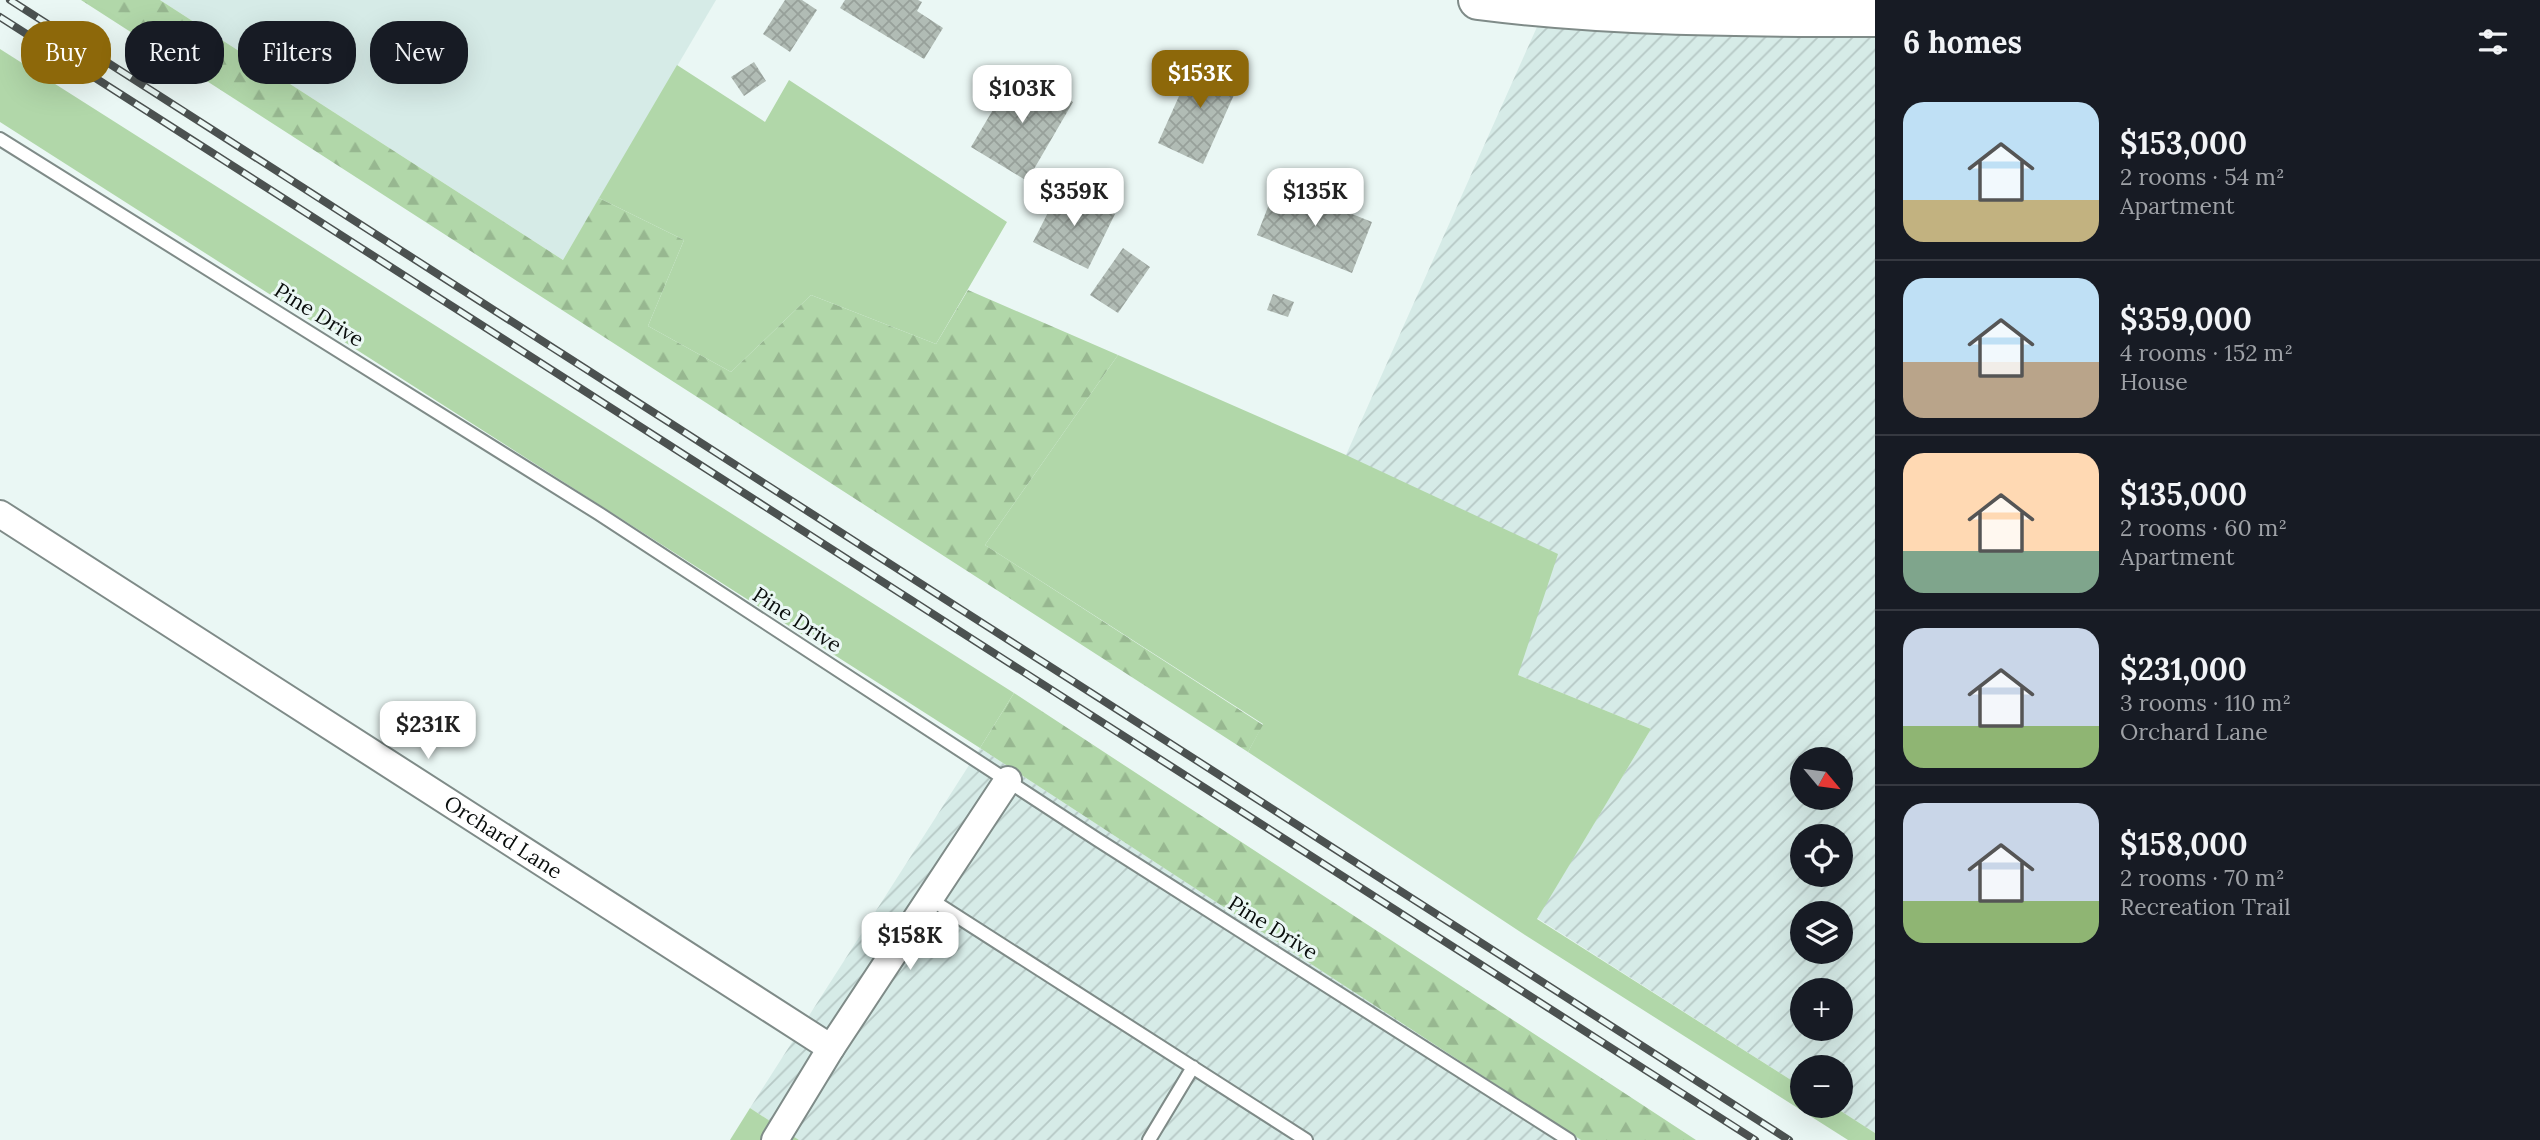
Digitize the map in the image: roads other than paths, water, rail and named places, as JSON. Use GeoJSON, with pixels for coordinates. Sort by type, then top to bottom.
{"type":"FeatureCollection","features":[{"type":"Feature","properties":{"kind":"main road"},"geometry":{"type":"LineString","coordinates":[[1478,0],[1518,5],[1688,15],[1875,18]]}},
{"type":"Feature","properties":{"kind":"street","name":"Orchard Lane"},"geometry":{"type":"LineString","coordinates":[[0,514],[831,1048]]}},
{"type":"Feature","properties":{"kind":"street"},"geometry":{"type":"LineString","coordinates":[[775,1140],[831,1048],[1008,780]]}},
{"type":"Feature","properties":{"kind":"lane","name":"Pine Drive"},"geometry":{"type":"LineString","coordinates":[[0,139],[598,513],[1569,1140]]}},
{"type":"Feature","properties":{"kind":"lane"},"geometry":{"type":"LineString","coordinates":[[930,899],[1306,1140]]}},
{"type":"Feature","properties":{"kind":"lane"},"geometry":{"type":"LineString","coordinates":[[1149,1140],[1193,1068]]}},
{"type":"Feature","properties":{"kind":"railway"},"geometry":{"type":"LineString","coordinates":[[10,0],[1789,1140]]}},
{"type":"Feature","properties":{"kind":"railway"},"geometry":{"type":"LineString","coordinates":[[0,17],[1755,1140]]}}]}
